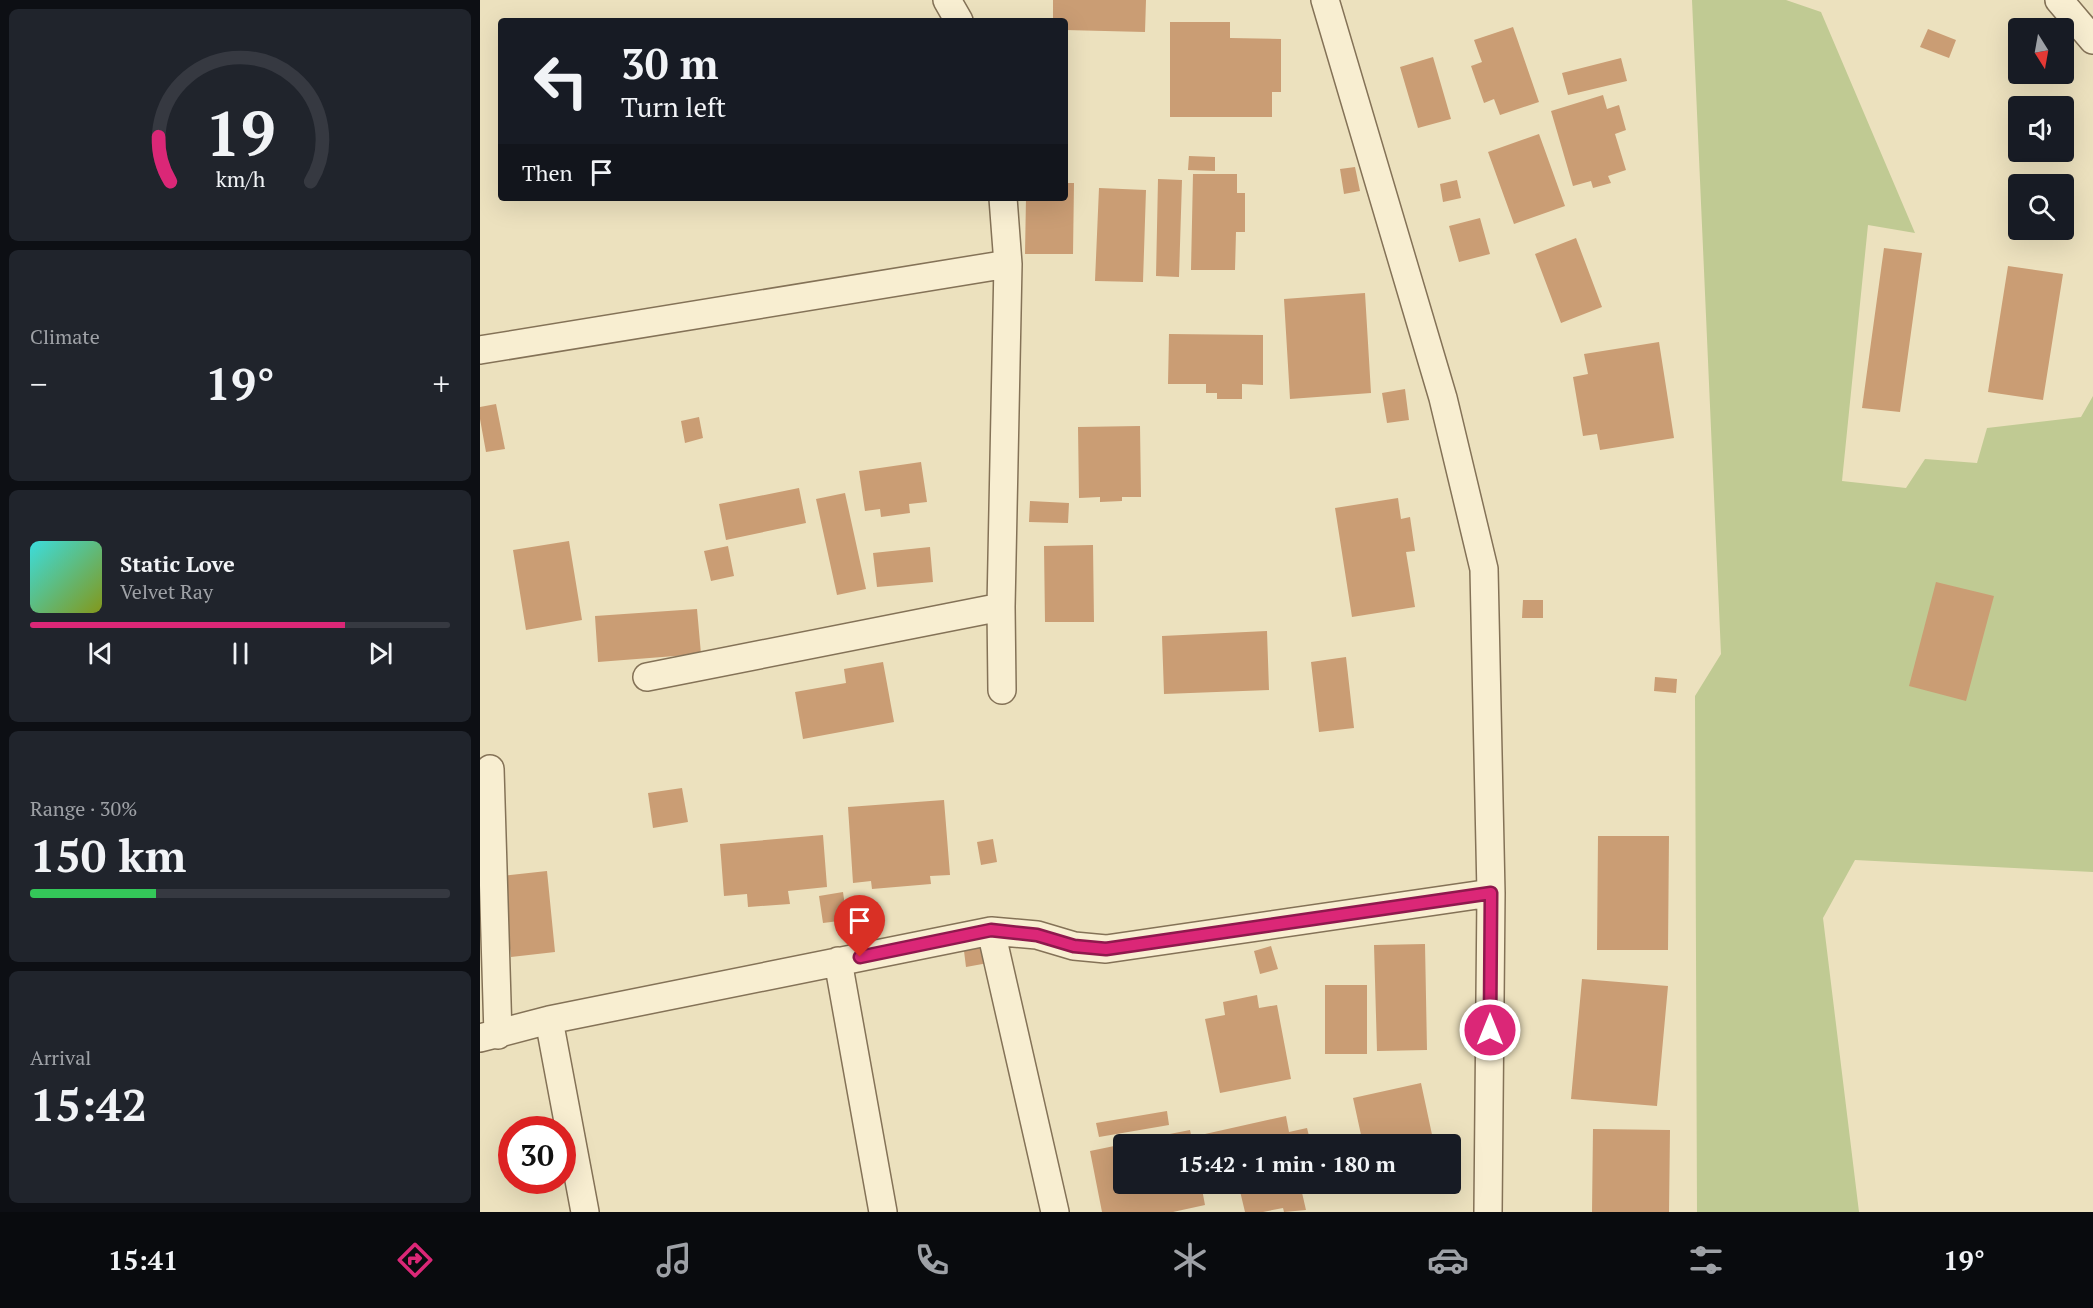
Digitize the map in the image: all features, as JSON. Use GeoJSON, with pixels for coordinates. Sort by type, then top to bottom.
{"type":"FeatureCollection","features":[{"type":"Feature","properties":{"kind":"street"},"geometry":{"type":"LineString","coordinates":[[946,0],[957,18]]}},
{"type":"Feature","properties":{"kind":"street"},"geometry":{"type":"LineString","coordinates":[[1325,0],[1443,398],[1484,569],[1491,893],[1488,1212]]}},
{"type":"Feature","properties":{"kind":"street"},"geometry":{"type":"LineString","coordinates":[[2058,0],[2093,40]]}},
{"type":"Feature","properties":{"kind":"street"},"geometry":{"type":"LineString","coordinates":[[1002,690],[1001,607],[1008,264],[1003,201]]}},
{"type":"Feature","properties":{"kind":"street"},"geometry":{"type":"LineString","coordinates":[[480,351],[1008,264]]}},
{"type":"Feature","properties":{"kind":"street"},"geometry":{"type":"LineString","coordinates":[[647,677],[1001,607]]}},
{"type":"Feature","properties":{"kind":"street"},"geometry":{"type":"LineString","coordinates":[[490,769],[489,1036],[549,1020],[991,930],[1037,935],[1074,946],[1106,949],[1491,893]]}},
{"type":"Feature","properties":{"kind":"street"},"geometry":{"type":"LineString","coordinates":[[991,930],[1055,1212]]}},
{"type":"Feature","properties":{"kind":"street"},"geometry":{"type":"LineString","coordinates":[[838,961],[883,1212]]}},
{"type":"Feature","properties":{"kind":"street"},"geometry":{"type":"LineString","coordinates":[[549,1020],[585,1212]]}},
{"type":"Feature","properties":{"kind":"green space"},"geometry":{"type":"Polygon","coordinates":[[[1692,0],[1786,0],[1821,12],[1915,233],[1868,225],[1842,481],[1906,488],[1925,459],[1977,463],[1987,428],[2081,417],[2093,396],[2093,872],[1855,860],[1823,918],[1859,1212],[1697,1212],[1695,696],[1721,654],[1692,0]]]}},
{"type":"Feature","properties":{"kind":"building"},"geometry":{"type":"Polygon","coordinates":[[[1053,0],[1146,0],[1145,32],[1068,30],[1068,18],[1053,18],[1053,0]]]}},
{"type":"Feature","properties":{"kind":"building"},"geometry":{"type":"Polygon","coordinates":[[[1170,22],[1230,22],[1230,38],[1281,39],[1281,92],[1272,92],[1272,117],[1170,117],[1170,22]]]}},
{"type":"Feature","properties":{"kind":"building"},"geometry":{"type":"Polygon","coordinates":[[[1513,27],[1539,102],[1500,115],[1494,99],[1484,103],[1471,66],[1482,62],[1474,40],[1513,27]]]}},
{"type":"Feature","properties":{"kind":"building"},"geometry":{"type":"Polygon","coordinates":[[[1928,29],[1956,40],[1949,58],[1920,47],[1928,29]]]}},
{"type":"Feature","properties":{"kind":"building"},"geometry":{"type":"Polygon","coordinates":[[[1433,57],[1451,119],[1418,128],[1400,67],[1433,57]]]}},
{"type":"Feature","properties":{"kind":"building"},"geometry":{"type":"Polygon","coordinates":[[[1621,58],[1627,81],[1568,95],[1562,73],[1621,58]]]}},
{"type":"Feature","properties":{"kind":"building"},"geometry":{"type":"Polygon","coordinates":[[[1603,95],[1607,109],[1619,105],[1626,130],[1615,134],[1626,170],[1608,176],[1611,183],[1593,188],[1591,181],[1573,186],[1551,111],[1603,95]]]}},
{"type":"Feature","properties":{"kind":"building"},"geometry":{"type":"Polygon","coordinates":[[[1539,134],[1565,206],[1514,224],[1488,152],[1539,134]]]}},
{"type":"Feature","properties":{"kind":"building"},"geometry":{"type":"Polygon","coordinates":[[[1189,156],[1215,157],[1215,171],[1188,170],[1189,156]]]}},
{"type":"Feature","properties":{"kind":"building"},"geometry":{"type":"Polygon","coordinates":[[[1355,167],[1360,191],[1344,194],[1340,169],[1355,167]]]}},
{"type":"Feature","properties":{"kind":"building"},"geometry":{"type":"Polygon","coordinates":[[[1193,174],[1237,174],[1237,193],[1245,193],[1245,232],[1236,232],[1235,270],[1191,270],[1193,174]]]}},
{"type":"Feature","properties":{"kind":"building"},"geometry":{"type":"Polygon","coordinates":[[[1158,179],[1182,180],[1179,277],[1156,276],[1158,179]]]}},
{"type":"Feature","properties":{"kind":"building"},"geometry":{"type":"Polygon","coordinates":[[[1457,180],[1461,198],[1443,202],[1440,184],[1457,180]]]}},
{"type":"Feature","properties":{"kind":"building"},"geometry":{"type":"Polygon","coordinates":[[[1068,183],[1074,183],[1073,254],[1025,254],[1026,201],[1068,201],[1068,183]]]}},
{"type":"Feature","properties":{"kind":"building"},"geometry":{"type":"Polygon","coordinates":[[[1099,188],[1146,190],[1143,282],[1095,281],[1099,188]]]}},
{"type":"Feature","properties":{"kind":"building"},"geometry":{"type":"Polygon","coordinates":[[[1480,218],[1490,254],[1459,262],[1449,226],[1480,218]]]}},
{"type":"Feature","properties":{"kind":"building"},"geometry":{"type":"Polygon","coordinates":[[[1576,238],[1602,307],[1561,323],[1535,254],[1576,238]]]}},
{"type":"Feature","properties":{"kind":"building"},"geometry":{"type":"Polygon","coordinates":[[[1884,248],[1922,253],[1900,412],[1862,408],[1884,248]]]}},
{"type":"Feature","properties":{"kind":"building"},"geometry":{"type":"Polygon","coordinates":[[[2008,266],[2063,274],[2043,400],[1988,392],[2008,266]]]}},
{"type":"Feature","properties":{"kind":"building"},"geometry":{"type":"Polygon","coordinates":[[[1365,293],[1371,393],[1290,399],[1284,299],[1365,293]]]}},
{"type":"Feature","properties":{"kind":"building"},"geometry":{"type":"Polygon","coordinates":[[[1169,334],[1263,335],[1263,385],[1242,384],[1242,399],[1217,399],[1217,393],[1206,393],[1206,384],[1168,384],[1169,334]]]}},
{"type":"Feature","properties":{"kind":"building"},"geometry":{"type":"Polygon","coordinates":[[[1659,342],[1674,438],[1600,450],[1597,434],[1583,436],[1573,377],[1588,374],[1584,354],[1659,342]]]}},
{"type":"Feature","properties":{"kind":"building"},"geometry":{"type":"Polygon","coordinates":[[[1405,389],[1409,420],[1387,423],[1382,393],[1405,389]]]}},
{"type":"Feature","properties":{"kind":"building"},"geometry":{"type":"Polygon","coordinates":[[[496,404],[505,449],[486,452],[480,407],[496,404]]]}},
{"type":"Feature","properties":{"kind":"building"},"geometry":{"type":"Polygon","coordinates":[[[699,417],[703,438],[685,443],[681,421],[699,417]]]}},
{"type":"Feature","properties":{"kind":"building"},"geometry":{"type":"Polygon","coordinates":[[[1140,426],[1141,497],[1122,497],[1122,501],[1100,502],[1100,497],[1079,498],[1078,427],[1140,426]]]}},
{"type":"Feature","properties":{"kind":"building"},"geometry":{"type":"Polygon","coordinates":[[[921,462],[927,502],[909,504],[910,513],[881,517],[880,509],[865,511],[859,471],[921,462]]]}},
{"type":"Feature","properties":{"kind":"building"},"geometry":{"type":"Polygon","coordinates":[[[799,488],[806,523],[726,540],[719,504],[799,488]]]}},
{"type":"Feature","properties":{"kind":"building"},"geometry":{"type":"Polygon","coordinates":[[[845,493],[866,589],[837,595],[816,499],[845,493]]]}},
{"type":"Feature","properties":{"kind":"building"},"geometry":{"type":"Polygon","coordinates":[[[1398,498],[1401,519],[1410,517],[1415,551],[1406,552],[1415,607],[1352,617],[1335,508],[1398,498]]]}},
{"type":"Feature","properties":{"kind":"building"},"geometry":{"type":"Polygon","coordinates":[[[1030,501],[1069,503],[1068,523],[1029,522],[1030,501]]]}},
{"type":"Feature","properties":{"kind":"building"},"geometry":{"type":"Polygon","coordinates":[[[569,541],[582,620],[526,630],[513,550],[569,541]]]}},
{"type":"Feature","properties":{"kind":"building"},"geometry":{"type":"Polygon","coordinates":[[[1093,545],[1094,622],[1045,622],[1044,546],[1093,545]]]}},
{"type":"Feature","properties":{"kind":"building"},"geometry":{"type":"Polygon","coordinates":[[[728,546],[734,576],[711,581],[704,551],[728,546]]]}},
{"type":"Feature","properties":{"kind":"building"},"geometry":{"type":"Polygon","coordinates":[[[930,547],[933,582],[877,587],[873,553],[930,547]]]}},
{"type":"Feature","properties":{"kind":"building"},"geometry":{"type":"Polygon","coordinates":[[[1936,582],[1994,596],[1966,701],[1909,686],[1936,582]]]}},
{"type":"Feature","properties":{"kind":"building"},"geometry":{"type":"Polygon","coordinates":[[[1523,600],[1543,600],[1543,618],[1522,618],[1523,600]]]}},
{"type":"Feature","properties":{"kind":"building"},"geometry":{"type":"Polygon","coordinates":[[[697,609],[701,654],[598,662],[595,616],[697,609]]]}},
{"type":"Feature","properties":{"kind":"building"},"geometry":{"type":"Polygon","coordinates":[[[1267,631],[1269,690],[1164,694],[1162,636],[1267,631]]]}},
{"type":"Feature","properties":{"kind":"building"},"geometry":{"type":"Polygon","coordinates":[[[1346,657],[1354,728],[1319,732],[1311,662],[1346,657]]]}},
{"type":"Feature","properties":{"kind":"building"},"geometry":{"type":"Polygon","coordinates":[[[883,662],[894,722],[803,739],[795,692],[846,683],[844,669],[883,662]]]}},
{"type":"Feature","properties":{"kind":"building"},"geometry":{"type":"Polygon","coordinates":[[[1655,677],[1677,679],[1676,693],[1654,691],[1655,677]]]}},
{"type":"Feature","properties":{"kind":"building"},"geometry":{"type":"Polygon","coordinates":[[[682,788],[688,822],[653,828],[648,793],[682,788]]]}},
{"type":"Feature","properties":{"kind":"building"},"geometry":{"type":"Polygon","coordinates":[[[944,800],[950,875],[930,876],[931,884],[872,889],[871,881],[853,883],[848,807],[944,800]]]}},
{"type":"Feature","properties":{"kind":"building"},"geometry":{"type":"Polygon","coordinates":[[[823,835],[827,887],[788,891],[790,904],[748,907],[747,894],[724,896],[720,844],[823,835]]]}},
{"type":"Feature","properties":{"kind":"building"},"geometry":{"type":"Polygon","coordinates":[[[1598,836],[1669,836],[1668,950],[1597,950],[1598,836]]]}},
{"type":"Feature","properties":{"kind":"building"},"geometry":{"type":"Polygon","coordinates":[[[993,839],[997,862],[981,865],[977,842],[993,839]]]}},
{"type":"Feature","properties":{"kind":"building"},"geometry":{"type":"Polygon","coordinates":[[[547,871],[555,952],[511,957],[502,876],[547,871]]]}},
{"type":"Feature","properties":{"kind":"building"},"geometry":{"type":"Polygon","coordinates":[[[843,892],[847,920],[823,923],[819,896],[843,892]]]}},
{"type":"Feature","properties":{"kind":"building"},"geometry":{"type":"Polygon","coordinates":[[[1425,944],[1427,1050],[1377,1051],[1374,945],[1425,944]]]}},
{"type":"Feature","properties":{"kind":"building"},"geometry":{"type":"Polygon","coordinates":[[[1271,946],[1278,969],[1260,974],[1254,951],[1271,946]]]}},
{"type":"Feature","properties":{"kind":"building"},"geometry":{"type":"Polygon","coordinates":[[[985,947],[988,963],[966,967],[964,951],[985,947]]]}},
{"type":"Feature","properties":{"kind":"building"},"geometry":{"type":"Polygon","coordinates":[[[1582,979],[1668,986],[1657,1106],[1571,1099],[1582,979]]]}},
{"type":"Feature","properties":{"kind":"building"},"geometry":{"type":"Polygon","coordinates":[[[1325,985],[1367,985],[1367,1054],[1325,1054],[1325,985]]]}},
{"type":"Feature","properties":{"kind":"building"},"geometry":{"type":"Polygon","coordinates":[[[1257,995],[1259,1008],[1277,1005],[1291,1079],[1220,1093],[1205,1019],[1225,1015],[1223,1002],[1257,995]]]}},
{"type":"Feature","properties":{"kind":"building"},"geometry":{"type":"Polygon","coordinates":[[[1421,1083],[1432,1134],[1361,1134],[1353,1098],[1421,1083]]]}},
{"type":"Feature","properties":{"kind":"building"},"geometry":{"type":"Polygon","coordinates":[[[1167,1111],[1169,1125],[1099,1137],[1096,1123],[1167,1111]]]}},
{"type":"Feature","properties":{"kind":"building"},"geometry":{"type":"Polygon","coordinates":[[[1286,1116],[1289,1132],[1307,1128],[1308,1134],[1205,1134],[1286,1116]]]}},
{"type":"Feature","properties":{"kind":"building"},"geometry":{"type":"Polygon","coordinates":[[[1593,1129],[1670,1130],[1669,1212],[1592,1212],[1593,1129]]]}},
{"type":"Feature","properties":{"kind":"building"},"geometry":{"type":"Polygon","coordinates":[[[1190,1130],[1191,1134],[1170,1134],[1190,1130]]]}},
{"type":"Feature","properties":{"kind":"building"},"geometry":{"type":"Polygon","coordinates":[[[1113,1146],[1113,1194],[1203,1194],[1205,1205],[1173,1212],[1102,1212],[1090,1151],[1113,1146]]]}},
{"type":"Feature","properties":{"kind":"building"},"geometry":{"type":"Polygon","coordinates":[[[1241,1194],[1302,1194],[1306,1210],[1284,1212],[1283,1208],[1263,1212],[1245,1212],[1241,1194]]]}},
{"type":"Feature","properties":{"kind":"route"},"geometry":{"type":"LineString","coordinates":[[860,957],[991,930],[1037,935],[1074,946],[1106,949],[1491,893],[1490,1030]]}}]}
